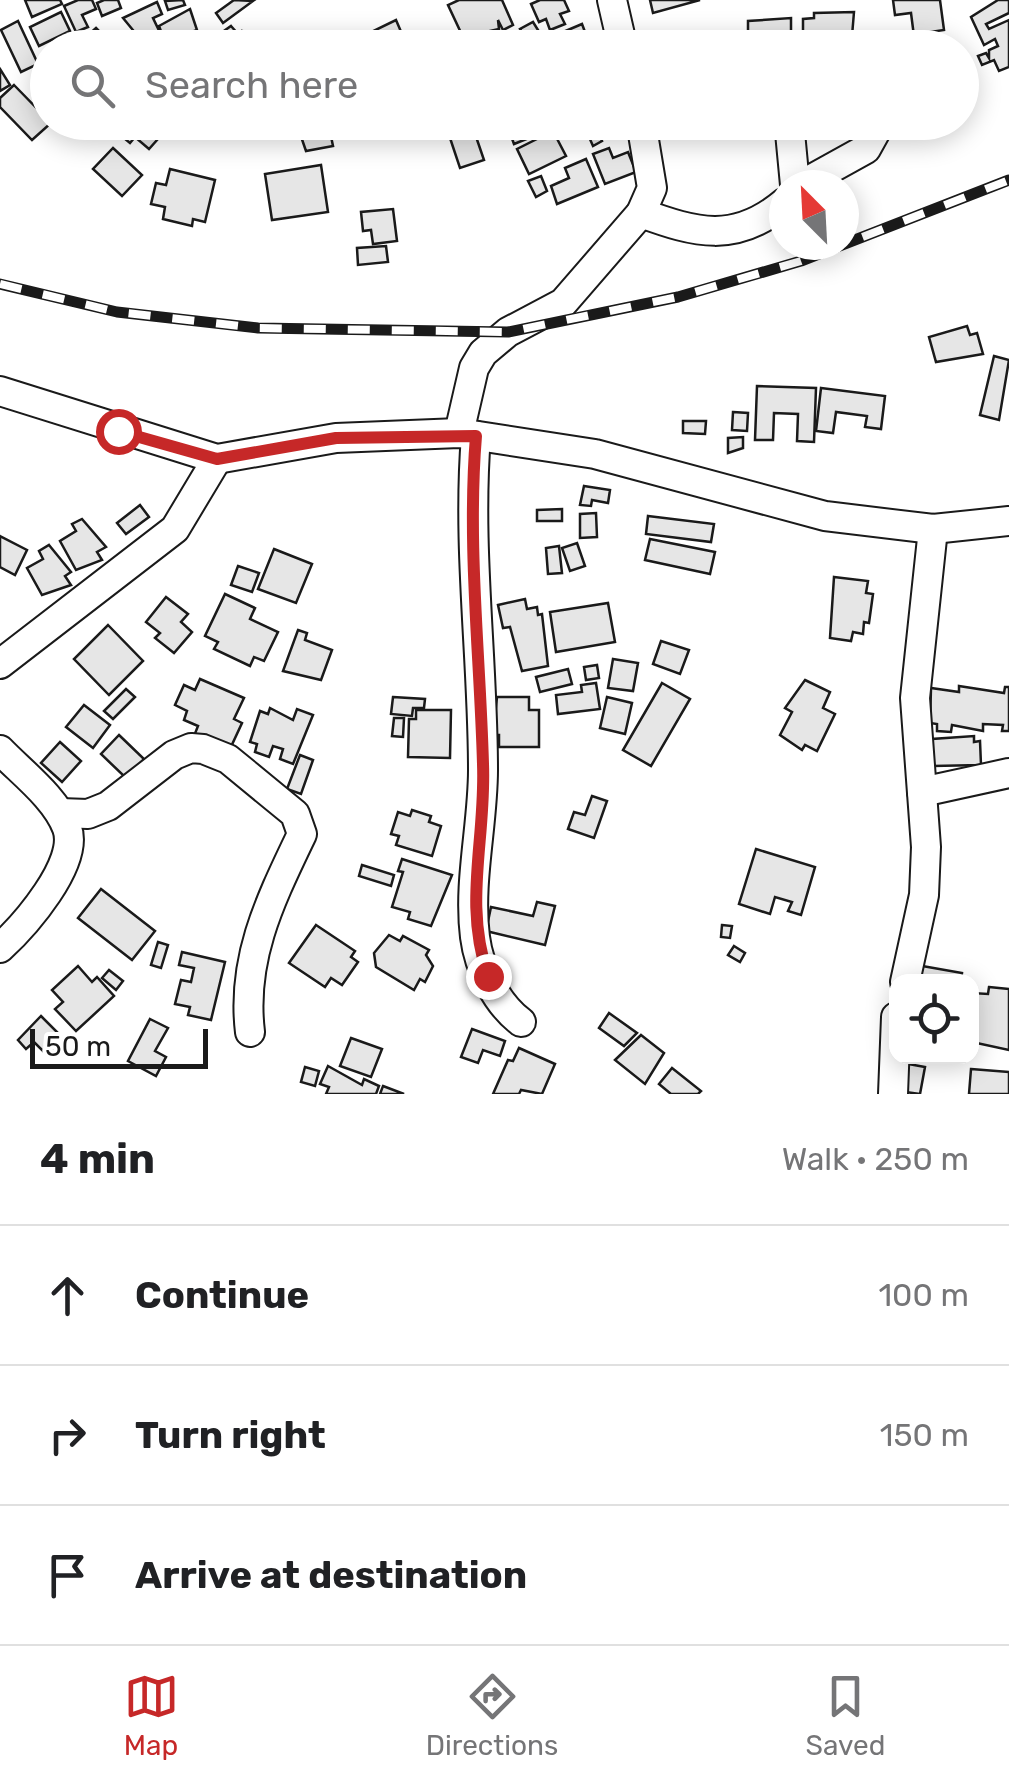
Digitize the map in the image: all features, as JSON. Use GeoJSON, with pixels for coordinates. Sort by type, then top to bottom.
{"type":"FeatureCollection","features":[{"type":"Feature","properties":{"kind":"street"},"geometry":{"type":"LineString","coordinates":[[612,0],[619,30]]}},
{"type":"Feature","properties":{"kind":"street"},"geometry":{"type":"LineString","coordinates":[[521,1022],[499,1001],[476,940],[474,894],[483,822],[484,764],[467,434],[474,368],[483,353],[508,332],[563,304],[641,214],[652,188],[644,140]]}},
{"type":"Feature","properties":{"kind":"street"},"geometry":{"type":"LineString","coordinates":[[792,140],[796,170]]}},
{"type":"Feature","properties":{"kind":"street"},"geometry":{"type":"LineString","coordinates":[[826,170],[866,148],[871,140]]}},
{"type":"Feature","properties":{"kind":"street"},"geometry":{"type":"LineString","coordinates":[[641,214],[706,234],[769,215]]}},
{"type":"Feature","properties":{"kind":"street"},"geometry":{"type":"LineString","coordinates":[[0,391],[217,459],[336,438],[467,434],[595,454],[826,516],[933,528],[1009,521]]}},
{"type":"Feature","properties":{"kind":"street"},"geometry":{"type":"LineString","coordinates":[[0,664],[175,529],[217,459]]}},
{"type":"Feature","properties":{"kind":"street"},"geometry":{"type":"LineString","coordinates":[[907,974],[924,894],[915,698],[933,528]]}},
{"type":"Feature","properties":{"kind":"street"},"geometry":{"type":"LineString","coordinates":[[60,813],[88,814],[108,806],[174,755],[191,748],[228,759],[295,814],[302,834],[261,921],[250,962],[246,1002],[250,1032]]}},
{"type":"Feature","properties":{"kind":"street"},"geometry":{"type":"LineString","coordinates":[[0,750],[60,813],[70,836],[64,862],[25,925],[0,948]]}},
{"type":"Feature","properties":{"kind":"street"},"geometry":{"type":"LineString","coordinates":[[922,792],[1009,773]]}},
{"type":"Feature","properties":{"kind":"street"},"geometry":{"type":"LineString","coordinates":[[892,1094],[894,1064]]}},
{"type":"Feature","properties":{"kind":"building"},"geometry":{"type":"Polygon","coordinates":[[[25,0],[60,0],[62,4],[32,17],[25,0]]]}},
{"type":"Feature","properties":{"kind":"building"},"geometry":{"type":"Polygon","coordinates":[[[92,0],[96,9],[82,15],[88,27],[75,30],[64,6],[92,0]]]}},
{"type":"Feature","properties":{"kind":"building"},"geometry":{"type":"Polygon","coordinates":[[[118,0],[121,8],[102,16],[97,3],[118,0]]]}},
{"type":"Feature","properties":{"kind":"building"},"geometry":{"type":"Polygon","coordinates":[[[183,0],[185,5],[168,10],[165,1],[183,0]]]}},
{"type":"Feature","properties":{"kind":"building"},"geometry":{"type":"Polygon","coordinates":[[[234,0],[253,1],[223,23],[216,13],[234,0]]]}},
{"type":"Feature","properties":{"kind":"building"},"geometry":{"type":"Polygon","coordinates":[[[459,0],[502,0],[513,25],[503,30],[498,20],[499,29],[460,30],[448,5],[459,0]]]}},
{"type":"Feature","properties":{"kind":"building"},"geometry":{"type":"Polygon","coordinates":[[[564,0],[569,11],[560,14],[565,24],[550,30],[546,19],[539,22],[531,4],[564,0]]]}},
{"type":"Feature","properties":{"kind":"building"},"geometry":{"type":"Polygon","coordinates":[[[650,0],[700,0],[653,13],[650,0]]]}},
{"type":"Feature","properties":{"kind":"building"},"geometry":{"type":"Polygon","coordinates":[[[893,0],[940,0],[944,30],[913,30],[911,13],[895,15],[893,0]]]}},
{"type":"Feature","properties":{"kind":"building"},"geometry":{"type":"Polygon","coordinates":[[[998,0],[1009,0],[1009,13],[986,24],[989,29],[1009,20],[1009,67],[999,71],[994,60],[982,65],[979,56],[986,53],[989,58],[989,50],[998,46],[995,39],[984,45],[971,17],[998,0]]]}},
{"type":"Feature","properties":{"kind":"building"},"geometry":{"type":"Polygon","coordinates":[[[157,2],[162,14],[153,18],[159,30],[133,30],[123,18],[157,2]]]}},
{"type":"Feature","properties":{"kind":"building"},"geometry":{"type":"Polygon","coordinates":[[[190,9],[197,30],[160,30],[159,26],[190,9]]]}},
{"type":"Feature","properties":{"kind":"building"},"geometry":{"type":"Polygon","coordinates":[[[61,12],[70,30],[31,30],[30,27],[61,12]]]}},
{"type":"Feature","properties":{"kind":"building"},"geometry":{"type":"Polygon","coordinates":[[[854,12],[852,30],[803,30],[803,19],[814,18],[814,13],[854,12]]]}},
{"type":"Feature","properties":{"kind":"building"},"geometry":{"type":"Polygon","coordinates":[[[791,18],[791,30],[748,30],[748,21],[791,18]]]}},
{"type":"Feature","properties":{"kind":"building"},"geometry":{"type":"Polygon","coordinates":[[[396,20],[400,30],[375,30],[396,20]]]}},
{"type":"Feature","properties":{"kind":"building"},"geometry":{"type":"Polygon","coordinates":[[[18,21],[30,47],[30,68],[21,72],[1,30],[18,21]]]}},
{"type":"Feature","properties":{"kind":"building"},"geometry":{"type":"Polygon","coordinates":[[[533,22],[538,30],[521,30],[533,22]]]}},
{"type":"Feature","properties":{"kind":"building"},"geometry":{"type":"Polygon","coordinates":[[[0,69],[10,85],[0,91],[0,69]]]}},
{"type":"Feature","properties":{"kind":"building"},"geometry":{"type":"Polygon","coordinates":[[[14,85],[30,101],[30,138],[0,107],[0,98],[14,85]]]}},
{"type":"Feature","properties":{"kind":"building"},"geometry":{"type":"Polygon","coordinates":[[[138,140],[157,140],[149,149],[138,140]]]}},
{"type":"Feature","properties":{"kind":"building"},"geometry":{"type":"Polygon","coordinates":[[[302,140],[332,140],[333,146],[306,151],[302,140]]]}},
{"type":"Feature","properties":{"kind":"building"},"geometry":{"type":"Polygon","coordinates":[[[451,140],[477,140],[484,160],[460,168],[451,140]]]}},
{"type":"Feature","properties":{"kind":"building"},"geometry":{"type":"Polygon","coordinates":[[[535,140],[558,140],[566,156],[529,174],[517,149],[535,140]]]}},
{"type":"Feature","properties":{"kind":"building"},"geometry":{"type":"Polygon","coordinates":[[[113,148],[142,175],[122,196],[93,169],[113,148]]]}},
{"type":"Feature","properties":{"kind":"building"},"geometry":{"type":"Polygon","coordinates":[[[609,148],[613,158],[628,152],[636,172],[605,184],[593,154],[609,148]]]}},
{"type":"Feature","properties":{"kind":"building"},"geometry":{"type":"Polygon","coordinates":[[[586,159],[598,187],[557,204],[551,186],[569,178],[565,168],[586,159]]]}},
{"type":"Feature","properties":{"kind":"building"},"geometry":{"type":"Polygon","coordinates":[[[321,165],[328,212],[272,220],[265,174],[321,165]]]}},
{"type":"Feature","properties":{"kind":"building"},"geometry":{"type":"Polygon","coordinates":[[[170,169],[215,180],[205,222],[193,219],[192,226],[163,219],[165,207],[151,204],[156,183],[166,185],[170,169]]]}},
{"type":"Feature","properties":{"kind":"building"},"geometry":{"type":"Polygon","coordinates":[[[541,176],[547,191],[536,197],[528,181],[541,176]]]}},
{"type":"Feature","properties":{"kind":"building"},"geometry":{"type":"Polygon","coordinates":[[[393,209],[397,241],[373,244],[371,230],[363,231],[361,212],[393,209]]]}},
{"type":"Feature","properties":{"kind":"building"},"geometry":{"type":"Polygon","coordinates":[[[386,246],[388,262],[358,265],[357,248],[386,246]]]}},
{"type":"Feature","properties":{"kind":"building"},"geometry":{"type":"Polygon","coordinates":[[[967,326],[970,335],[977,333],[983,354],[936,362],[929,337],[967,326]]]}},
{"type":"Feature","properties":{"kind":"building"},"geometry":{"type":"Polygon","coordinates":[[[994,356],[1009,360],[999,420],[980,415],[994,356]]]}},
{"type":"Feature","properties":{"kind":"building"},"geometry":{"type":"Polygon","coordinates":[[[757,386],[816,388],[814,442],[797,441],[798,414],[774,413],[773,440],[755,440],[757,386]]]}},
{"type":"Feature","properties":{"kind":"building"},"geometry":{"type":"Polygon","coordinates":[[[821,388],[885,396],[881,429],[865,427],[867,416],[836,412],[833,433],[816,431],[821,388]]]}},
{"type":"Feature","properties":{"kind":"building"},"geometry":{"type":"Polygon","coordinates":[[[733,412],[748,413],[747,431],[732,430],[733,412]]]}},
{"type":"Feature","properties":{"kind":"building"},"geometry":{"type":"Polygon","coordinates":[[[683,421],[706,421],[705,434],[683,433],[683,421]]]}},
{"type":"Feature","properties":{"kind":"building"},"geometry":{"type":"Polygon","coordinates":[[[743,437],[743,448],[728,453],[728,438],[743,437]]]}},
{"type":"Feature","properties":{"kind":"building"},"geometry":{"type":"Polygon","coordinates":[[[584,486],[610,490],[608,503],[592,500],[591,506],[580,505],[584,486]]]}},
{"type":"Feature","properties":{"kind":"building"},"geometry":{"type":"Polygon","coordinates":[[[140,505],[149,517],[126,534],[117,523],[140,505]]]}},
{"type":"Feature","properties":{"kind":"building"},"geometry":{"type":"Polygon","coordinates":[[[562,509],[562,521],[537,521],[537,510],[562,509]]]}},
{"type":"Feature","properties":{"kind":"building"},"geometry":{"type":"Polygon","coordinates":[[[596,513],[597,537],[580,538],[580,514],[596,513]]]}},
{"type":"Feature","properties":{"kind":"building"},"geometry":{"type":"Polygon","coordinates":[[[648,516],[714,524],[711,542],[646,534],[648,516]]]}},
{"type":"Feature","properties":{"kind":"building"},"geometry":{"type":"Polygon","coordinates":[[[82,519],[106,547],[97,552],[102,560],[76,570],[60,541],[76,531],[72,524],[82,519]]]}},
{"type":"Feature","properties":{"kind":"building"},"geometry":{"type":"Polygon","coordinates":[[[0,536],[27,550],[15,575],[0,567],[0,536]]]}},
{"type":"Feature","properties":{"kind":"building"},"geometry":{"type":"Polygon","coordinates":[[[650,539],[715,552],[710,574],[645,560],[650,539]]]}},
{"type":"Feature","properties":{"kind":"building"},"geometry":{"type":"Polygon","coordinates":[[[577,543],[585,566],[570,571],[562,548],[577,543]]]}},
{"type":"Feature","properties":{"kind":"building"},"geometry":{"type":"Polygon","coordinates":[[[49,545],[71,572],[65,576],[71,585],[42,595],[27,568],[43,559],[39,551],[49,545]]]}},
{"type":"Feature","properties":{"kind":"building"},"geometry":{"type":"Polygon","coordinates":[[[559,546],[562,573],[548,574],[546,548],[559,546]]]}},
{"type":"Feature","properties":{"kind":"building"},"geometry":{"type":"Polygon","coordinates":[[[274,549],[312,564],[296,603],[258,589],[274,549]]]}},
{"type":"Feature","properties":{"kind":"building"},"geometry":{"type":"Polygon","coordinates":[[[238,566],[259,573],[252,592],[231,585],[238,566]]]}},
{"type":"Feature","properties":{"kind":"building"},"geometry":{"type":"Polygon","coordinates":[[[834,577],[868,581],[866,593],[873,594],[869,623],[864,622],[863,634],[853,632],[851,641],[830,638],[834,577]]]}},
{"type":"Feature","properties":{"kind":"building"},"geometry":{"type":"Polygon","coordinates":[[[225,594],[255,608],[250,619],[278,632],[264,661],[254,657],[250,666],[214,649],[218,642],[205,636],[225,594]]]}},
{"type":"Feature","properties":{"kind":"building"},"geometry":{"type":"Polygon","coordinates":[[[166,597],[188,614],[181,622],[192,632],[174,653],[155,638],[160,633],[146,622],[166,597]]]}},
{"type":"Feature","properties":{"kind":"building"},"geometry":{"type":"Polygon","coordinates":[[[525,599],[527,609],[537,607],[538,615],[542,614],[548,666],[522,671],[510,627],[503,628],[498,605],[525,599]]]}},
{"type":"Feature","properties":{"kind":"building"},"geometry":{"type":"Polygon","coordinates":[[[608,603],[615,642],[556,652],[550,612],[608,603]]]}},
{"type":"Feature","properties":{"kind":"building"},"geometry":{"type":"Polygon","coordinates":[[[108,625],[143,661],[109,695],[74,659],[108,625]]]}},
{"type":"Feature","properties":{"kind":"building"},"geometry":{"type":"Polygon","coordinates":[[[298,630],[307,633],[305,640],[332,650],[321,680],[283,671],[298,630]]]}},
{"type":"Feature","properties":{"kind":"building"},"geometry":{"type":"Polygon","coordinates":[[[661,641],[689,650],[680,674],[653,664],[661,641]]]}},
{"type":"Feature","properties":{"kind":"building"},"geometry":{"type":"Polygon","coordinates":[[[613,659],[638,663],[633,691],[608,688],[613,659]]]}},
{"type":"Feature","properties":{"kind":"building"},"geometry":{"type":"Polygon","coordinates":[[[597,665],[599,678],[586,680],[584,667],[597,665]]]}},
{"type":"Feature","properties":{"kind":"building"},"geometry":{"type":"Polygon","coordinates":[[[568,669],[572,684],[540,692],[536,677],[568,669]]]}},
{"type":"Feature","properties":{"kind":"building"},"geometry":{"type":"Polygon","coordinates":[[[200,679],[244,698],[234,719],[242,723],[229,751],[194,736],[198,726],[184,720],[187,711],[175,705],[184,685],[195,690],[200,679]]]}},
{"type":"Feature","properties":{"kind":"building"},"geometry":{"type":"Polygon","coordinates":[[[805,680],[830,692],[823,708],[835,714],[817,751],[805,745],[802,750],[780,735],[792,712],[785,708],[805,680]]]}},
{"type":"Feature","properties":{"kind":"building"},"geometry":{"type":"Polygon","coordinates":[[[596,683],[600,709],[558,714],[556,695],[582,692],[581,685],[596,683]]]}},
{"type":"Feature","properties":{"kind":"building"},"geometry":{"type":"Polygon","coordinates":[[[662,683],[690,699],[651,766],[623,750],[662,683]]]}},
{"type":"Feature","properties":{"kind":"building"},"geometry":{"type":"Polygon","coordinates":[[[959,686],[1004,693],[1005,687],[1009,687],[1009,731],[1002,731],[1003,725],[983,724],[983,731],[952,725],[951,732],[937,731],[937,724],[930,723],[931,688],[959,692],[959,686]]]}},
{"type":"Feature","properties":{"kind":"building"},"geometry":{"type":"Polygon","coordinates":[[[126,689],[135,697],[113,719],[104,711],[126,689]]]}},
{"type":"Feature","properties":{"kind":"building"},"geometry":{"type":"Polygon","coordinates":[[[393,697],[425,699],[424,708],[413,708],[412,716],[391,714],[393,697]]]}},
{"type":"Feature","properties":{"kind":"building"},"geometry":{"type":"Polygon","coordinates":[[[497,697],[529,697],[529,710],[539,710],[539,747],[499,747],[499,735],[493,735],[497,697]]]}},
{"type":"Feature","properties":{"kind":"building"},"geometry":{"type":"Polygon","coordinates":[[[607,697],[632,703],[625,734],[600,728],[607,697]]]}},
{"type":"Feature","properties":{"kind":"building"},"geometry":{"type":"Polygon","coordinates":[[[84,705],[110,725],[93,748],[66,727],[84,705]]]}},
{"type":"Feature","properties":{"kind":"building"},"geometry":{"type":"Polygon","coordinates":[[[270,708],[293,720],[297,709],[313,715],[293,764],[280,759],[283,749],[273,746],[269,757],[255,752],[257,744],[250,742],[260,711],[268,714],[270,708]]]}},
{"type":"Feature","properties":{"kind":"building"},"geometry":{"type":"Polygon","coordinates":[[[416,710],[451,710],[450,758],[408,757],[409,719],[416,719],[416,710]]]}},
{"type":"Feature","properties":{"kind":"building"},"geometry":{"type":"Polygon","coordinates":[[[394,718],[404,718],[403,737],[392,736],[394,718]]]}},
{"type":"Feature","properties":{"kind":"building"},"geometry":{"type":"Polygon","coordinates":[[[119,735],[144,759],[126,778],[101,754],[119,735]]]}},
{"type":"Feature","properties":{"kind":"building"},"geometry":{"type":"Polygon","coordinates":[[[974,736],[974,742],[980,741],[981,765],[933,766],[932,739],[974,736]]]}},
{"type":"Feature","properties":{"kind":"building"},"geometry":{"type":"Polygon","coordinates":[[[60,742],[81,761],[62,782],[41,763],[60,742]]]}},
{"type":"Feature","properties":{"kind":"building"},"geometry":{"type":"Polygon","coordinates":[[[300,755],[313,760],[301,794],[287,789],[300,755]]]}},
{"type":"Feature","properties":{"kind":"building"},"geometry":{"type":"Polygon","coordinates":[[[592,796],[607,801],[594,838],[568,829],[574,812],[585,815],[592,796]]]}},
{"type":"Feature","properties":{"kind":"building"},"geometry":{"type":"Polygon","coordinates":[[[412,810],[431,816],[429,822],[441,826],[432,856],[396,845],[399,836],[391,834],[398,812],[410,816],[412,810]]]}},
{"type":"Feature","properties":{"kind":"building"},"geometry":{"type":"Polygon","coordinates":[[[756,849],[815,867],[801,915],[788,911],[792,902],[775,897],[770,914],[739,904],[756,849]]]}},
{"type":"Feature","properties":{"kind":"building"},"geometry":{"type":"Polygon","coordinates":[[[402,859],[452,875],[431,926],[408,919],[410,912],[392,907],[403,872],[398,871],[402,859]]]}},
{"type":"Feature","properties":{"kind":"building"},"geometry":{"type":"Polygon","coordinates":[[[362,865],[394,875],[391,886],[359,876],[362,865]]]}},
{"type":"Feature","properties":{"kind":"building"},"geometry":{"type":"Polygon","coordinates":[[[101,889],[155,931],[132,960],[78,918],[101,889]]]}},
{"type":"Feature","properties":{"kind":"building"},"geometry":{"type":"Polygon","coordinates":[[[537,902],[555,906],[545,945],[486,931],[491,907],[533,916],[537,902]]]}},
{"type":"Feature","properties":{"kind":"building"},"geometry":{"type":"Polygon","coordinates":[[[316,925],[355,951],[351,957],[358,962],[342,985],[331,978],[325,987],[289,963],[316,925]]]}},
{"type":"Feature","properties":{"kind":"building"},"geometry":{"type":"Polygon","coordinates":[[[722,925],[732,926],[730,938],[721,937],[722,925]]]}},
{"type":"Feature","properties":{"kind":"building"},"geometry":{"type":"Polygon","coordinates":[[[389,935],[400,941],[403,936],[429,950],[426,955],[433,966],[425,982],[420,979],[414,990],[376,967],[374,953],[389,935]]]}},
{"type":"Feature","properties":{"kind":"building"},"geometry":{"type":"Polygon","coordinates":[[[158,942],[168,945],[161,968],[151,965],[158,942]]]}},
{"type":"Feature","properties":{"kind":"building"},"geometry":{"type":"Polygon","coordinates":[[[734,946],[745,953],[740,962],[728,955],[734,946]]]}},
{"type":"Feature","properties":{"kind":"building"},"geometry":{"type":"Polygon","coordinates":[[[182,952],[225,962],[211,1020],[188,1015],[190,1007],[175,1004],[181,980],[191,982],[194,968],[179,965],[182,952]]]}},
{"type":"Feature","properties":{"kind":"building"},"geometry":{"type":"Polygon","coordinates":[[[911,964],[962,973],[962,974],[909,974],[911,964]]]}},
{"type":"Feature","properties":{"kind":"building"},"geometry":{"type":"Polygon","coordinates":[[[78,966],[92,982],[97,977],[114,996],[76,1031],[55,1009],[63,1002],[52,990],[78,966]]]}},
{"type":"Feature","properties":{"kind":"building"},"geometry":{"type":"Polygon","coordinates":[[[109,970],[123,981],[116,990],[102,978],[109,970]]]}},
{"type":"Feature","properties":{"kind":"building"},"geometry":{"type":"Polygon","coordinates":[[[989,987],[1009,989],[1009,1050],[979,1044],[979,993],[988,994],[989,987]]]}},
{"type":"Feature","properties":{"kind":"building"},"geometry":{"type":"Polygon","coordinates":[[[609,1013],[637,1033],[624,1046],[599,1028],[609,1013]]]}},
{"type":"Feature","properties":{"kind":"building"},"geometry":{"type":"Polygon","coordinates":[[[41,1016],[63,1038],[47,1055],[34,1042],[26,1049],[18,1040],[41,1016]]]}},
{"type":"Feature","properties":{"kind":"building"},"geometry":{"type":"Polygon","coordinates":[[[150,1019],[168,1028],[155,1051],[166,1057],[156,1076],[128,1061],[150,1019]]]}},
{"type":"Feature","properties":{"kind":"building"},"geometry":{"type":"Polygon","coordinates":[[[472,1029],[505,1041],[500,1056],[483,1050],[478,1063],[461,1057],[472,1029]]]}},
{"type":"Feature","properties":{"kind":"building"},"geometry":{"type":"Polygon","coordinates":[[[641,1035],[664,1053],[645,1084],[615,1060],[641,1035]]]}},
{"type":"Feature","properties":{"kind":"building"},"geometry":{"type":"Polygon","coordinates":[[[351,1038],[382,1049],[371,1077],[340,1066],[351,1038]]]}},
{"type":"Feature","properties":{"kind":"building"},"geometry":{"type":"Polygon","coordinates":[[[519,1048],[555,1064],[542,1094],[521,1090],[519,1094],[493,1094],[508,1060],[513,1061],[519,1048]]]}},
{"type":"Feature","properties":{"kind":"building"},"geometry":{"type":"Polygon","coordinates":[[[903,1064],[925,1067],[920,1094],[898,1091],[903,1064]]]}},
{"type":"Feature","properties":{"kind":"building"},"geometry":{"type":"Polygon","coordinates":[[[328,1066],[362,1085],[364,1079],[379,1086],[376,1094],[326,1094],[329,1087],[320,1084],[328,1066]]]}},
{"type":"Feature","properties":{"kind":"building"},"geometry":{"type":"Polygon","coordinates":[[[305,1067],[319,1071],[315,1086],[301,1082],[305,1067]]]}},
{"type":"Feature","properties":{"kind":"building"},"geometry":{"type":"Polygon","coordinates":[[[672,1068],[701,1091],[671,1094],[659,1084],[672,1068]]]}},
{"type":"Feature","properties":{"kind":"building"},"geometry":{"type":"Polygon","coordinates":[[[971,1069],[1009,1072],[1009,1094],[969,1094],[971,1069]]]}},
{"type":"Feature","properties":{"kind":"building"},"geometry":{"type":"Polygon","coordinates":[[[383,1086],[404,1094],[380,1094],[383,1086]]]}},
{"type":"Feature","properties":{"kind":"railway"},"geometry":{"type":"LineString","coordinates":[[0,284],[117,312],[258,328],[508,332],[678,297],[801,261],[1009,180]]}},
{"type":"Feature","properties":{"kind":"route"},"geometry":{"type":"LineString","coordinates":[[118,431],[217,459],[289,443],[336,438],[459,433],[476,436],[470,515],[484,764],[483,822],[474,894],[476,940],[488,976]]}}]}
